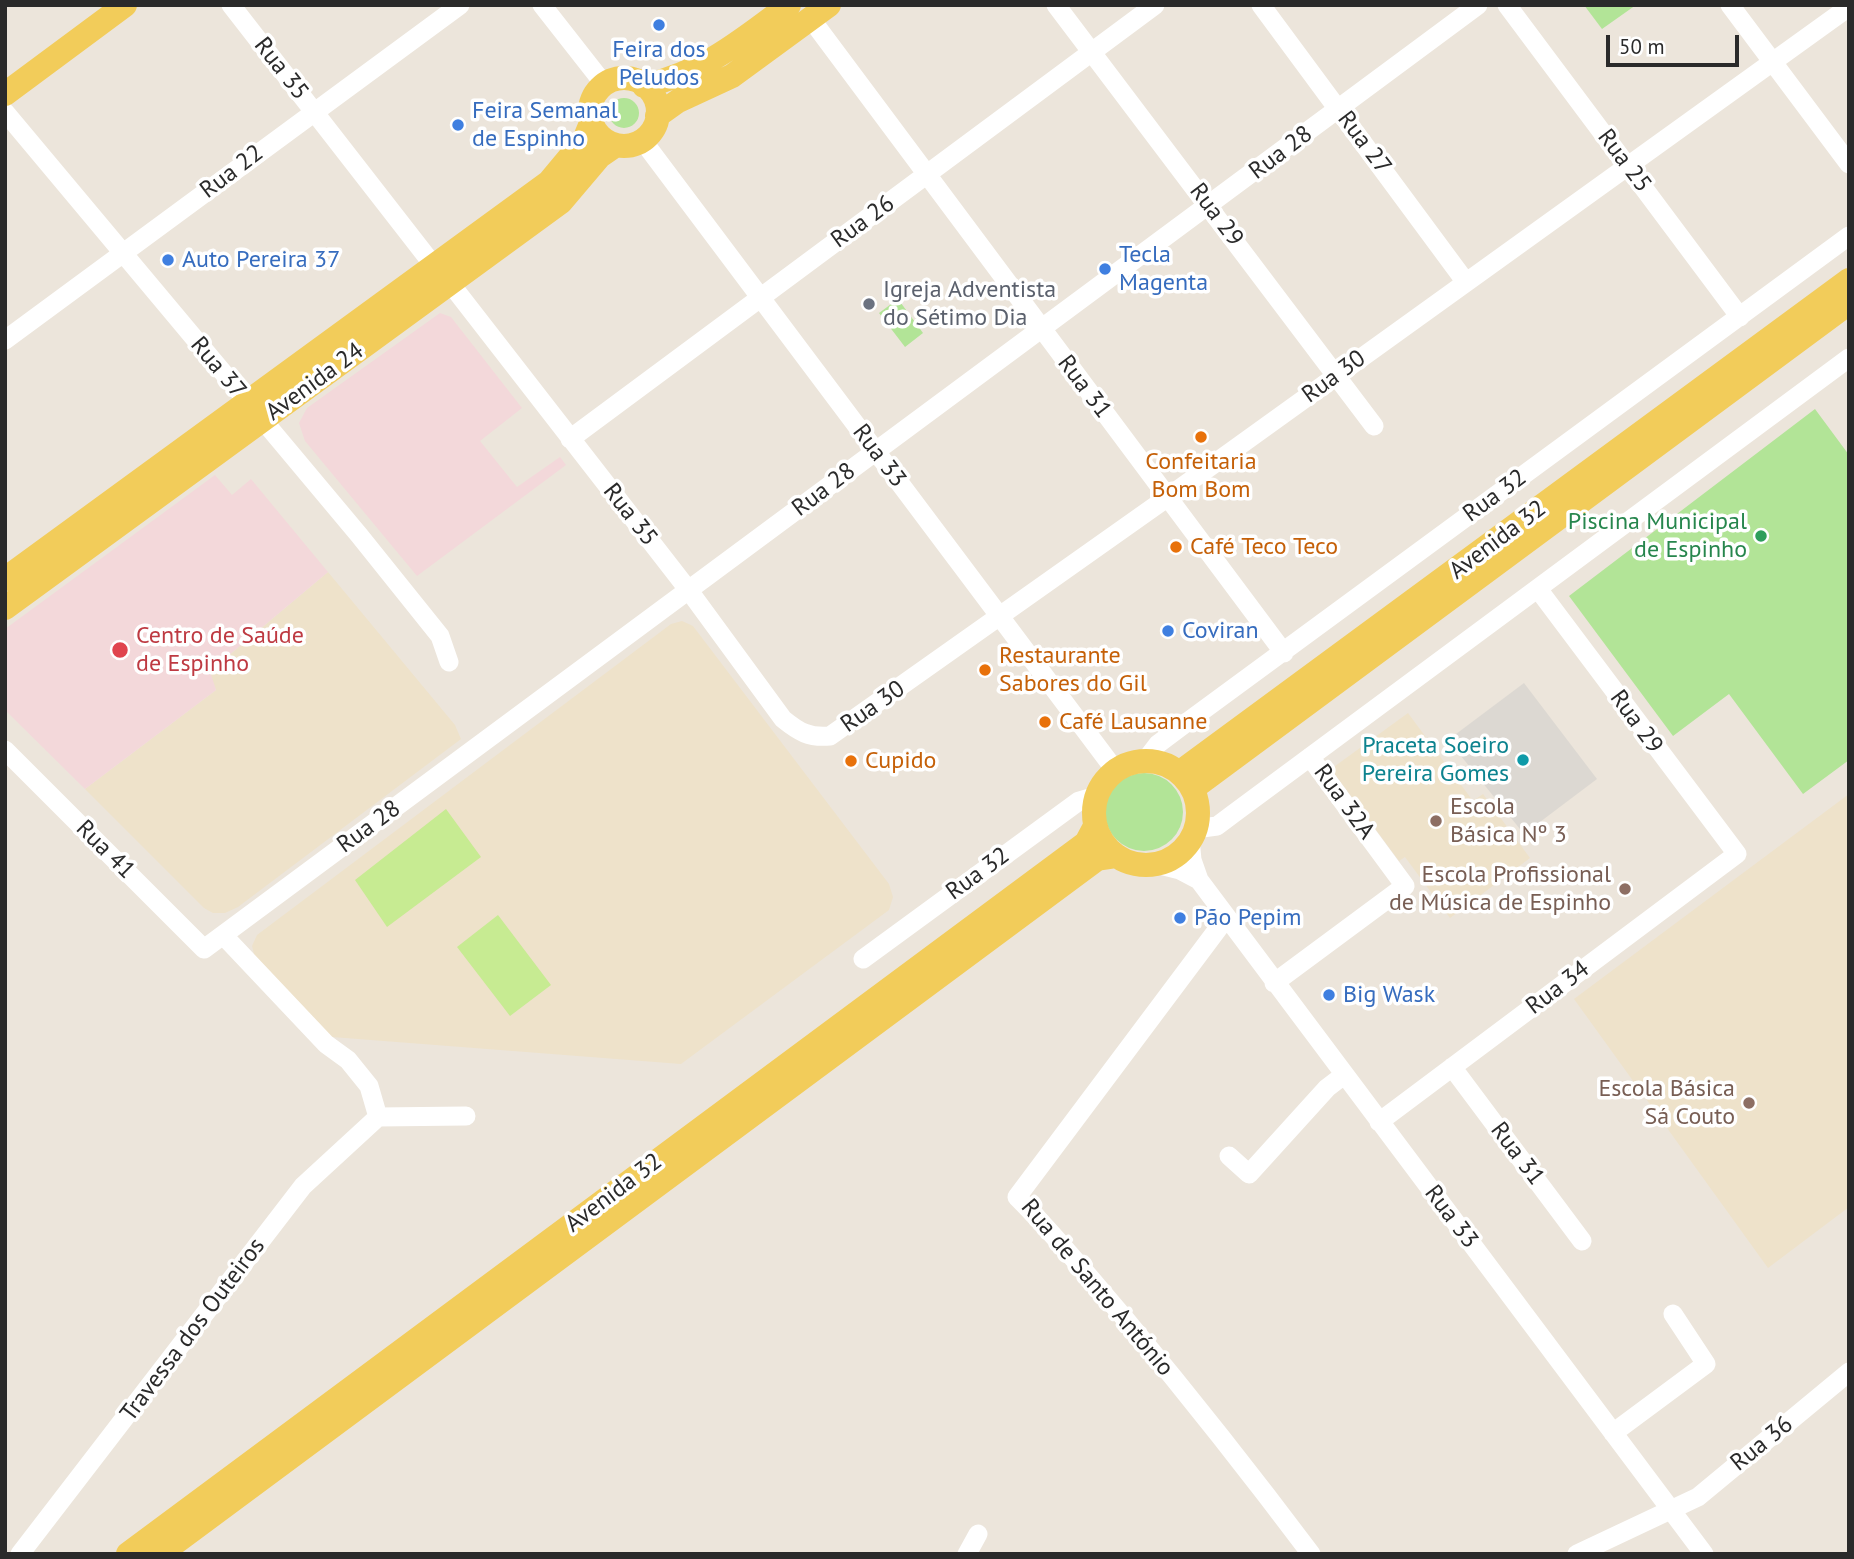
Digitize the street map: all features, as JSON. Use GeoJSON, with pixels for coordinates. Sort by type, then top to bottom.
{"type":"FeatureCollection","features":[{"type":"Feature","properties":{"kind":"main road"},"geometry":{"type":"LineString","coordinates":[[5,94],[125,5]]}},
{"type":"Feature","properties":{"kind":"main road"},"geometry":{"type":"LineString","coordinates":[[644,86],[692,72],[722,55],[789,5]]}},
{"type":"Feature","properties":{"kind":"main road"},"geometry":{"type":"LineString","coordinates":[[657,116],[678,101],[732,76],[820,12]]}},
{"type":"Feature","properties":{"kind":"main road"},"geometry":{"type":"LineString","coordinates":[[591,123],[605,141],[627,146],[643,141],[654,127],[656,104],[644,86],[625,78],[604,84]]}},
{"type":"Feature","properties":{"kind":"main road","name":"Avenida 24"},"geometry":{"type":"LineString","coordinates":[[5,608],[255,412],[442,274],[549,182],[584,140],[591,123],[592,102],[604,84]]}},
{"type":"Feature","properties":{"kind":"main road","name":"Avenida 24"},"geometry":{"type":"LineString","coordinates":[[442,274],[561,202],[600,156],[616,145]]}},
{"type":"Feature","properties":{"kind":"main road","name":"Avenida 32"},"geometry":{"type":"LineString","coordinates":[[1185,781],[1849,280]]}},
{"type":"Feature","properties":{"kind":"main road","name":"Avenida 32"},"geometry":{"type":"LineString","coordinates":[[1185,781],[1849,303]]}},
{"type":"Feature","properties":{"kind":"main road","name":"Avenida 24"},"geometry":{"type":"LineString","coordinates":[[5,579],[255,412]]}},
{"type":"Feature","properties":{"kind":"main road"},"geometry":{"type":"LineString","coordinates":[[1145,761],[1169,766],[1185,781],[1196,802],[1193,834],[1182,850],[1156,864],[1143,865],[1117,856],[1107,848],[1095,826],[1096,796],[1115,770],[1145,761]]}},
{"type":"Feature","properties":{"kind":"main road","name":"Avenida 32"},"geometry":{"type":"LineString","coordinates":[[128,1554],[1086,843],[1095,826]]}},
{"type":"Feature","properties":{"kind":"main road","name":"Avenida 32"},"geometry":{"type":"LineString","coordinates":[[160,1554],[1097,859],[1117,856]]}},
{"type":"Feature","properties":{"kind":"street","name":"Rua 35"},"geometry":{"type":"LineString","coordinates":[[231,5],[690,592],[783,719],[799,733],[815,737]]}},
{"type":"Feature","properties":{"kind":"street","name":"Rua 22"},"geometry":{"type":"LineString","coordinates":[[5,340],[460,5]]}},
{"type":"Feature","properties":{"kind":"street"},"geometry":{"type":"LineString","coordinates":[[542,5],[589,69],[604,84]]}},
{"type":"Feature","properties":{"kind":"street","name":"Rua 29"},"geometry":{"type":"LineString","coordinates":[[1056,5],[1374,426]]}},
{"type":"Feature","properties":{"kind":"street","name":"Rua 26"},"geometry":{"type":"LineString","coordinates":[[570,439],[1155,5]]}},
{"type":"Feature","properties":{"kind":"street","name":"Rua 27"},"geometry":{"type":"LineString","coordinates":[[1261,5],[1465,281]]}},
{"type":"Feature","properties":{"kind":"street","name":"Rua 28"},"geometry":{"type":"LineString","coordinates":[[204,949],[690,592],[1040,328],[1210,206],[1478,5]]}},
{"type":"Feature","properties":{"kind":"street","name":"Rua 25"},"geometry":{"type":"LineString","coordinates":[[1507,5],[1740,317]]}},
{"type":"Feature","properties":{"kind":"street"},"geometry":{"type":"LineString","coordinates":[[1730,5],[1849,164]]}},
{"type":"Feature","properties":{"kind":"street","name":"Rua 30"},"geometry":{"type":"LineString","coordinates":[[815,737],[830,736],[841,730],[1849,7]]}},
{"type":"Feature","properties":{"kind":"street","name":"Rua 31"},"geometry":{"type":"LineString","coordinates":[[820,12],[925,176],[1284,653]]}},
{"type":"Feature","properties":{"kind":"street","name":"Rua 37"},"geometry":{"type":"LineString","coordinates":[[5,112],[433,627],[440,636],[449,662]]}},
{"type":"Feature","properties":{"kind":"street","name":"Rua 33"},"geometry":{"type":"LineString","coordinates":[[643,141],[1115,770]]}},
{"type":"Feature","properties":{"kind":"street","name":"Rua 32"},"geometry":{"type":"LineString","coordinates":[[1145,761],[1158,744],[1849,236]]}},
{"type":"Feature","properties":{"kind":"street"},"geometry":{"type":"LineString","coordinates":[[1193,834],[1217,826],[1849,358]]}},
{"type":"Feature","properties":{"kind":"street","name":"Rua 29"},"geometry":{"type":"LineString","coordinates":[[1538,589],[1737,854]]}},
{"type":"Feature","properties":{"kind":"street","name":"Rua 41"},"geometry":{"type":"LineString","coordinates":[[5,750],[204,949]]}},
{"type":"Feature","properties":{"kind":"street","name":"Rua 32A"},"geometry":{"type":"LineString","coordinates":[[1274,983],[1405,886],[1310,757]]}},
{"type":"Feature","properties":{"kind":"street","name":"Rua 32"},"geometry":{"type":"LineString","coordinates":[[863,959],[1079,801],[1096,796]]}},
{"type":"Feature","properties":{"kind":"street","name":"Rua 33"},"geometry":{"type":"LineString","coordinates":[[1193,834],[1192,860],[1199,880],[1704,1554]]}},
{"type":"Feature","properties":{"kind":"street","name":"Rua 34"},"geometry":{"type":"LineString","coordinates":[[1379,1122],[1737,854]]}},
{"type":"Feature","properties":{"kind":"street"},"geometry":{"type":"LineString","coordinates":[[1156,864],[1180,870],[1199,880]]}},
{"type":"Feature","properties":{"kind":"street","name":"Rua de Santo António"},"geometry":{"type":"LineString","coordinates":[[1226,918],[1017,1197],[1056,1236],[1150,1349],[1237,1455],[1311,1554]]}},
{"type":"Feature","properties":{"kind":"street"},"geometry":{"type":"LineString","coordinates":[[223,935],[326,1044],[348,1060],[369,1086],[378,1117],[396,1119],[466,1116]]}},
{"type":"Feature","properties":{"kind":"street","name":"Rua 31"},"geometry":{"type":"LineString","coordinates":[[1452,1067],[1582,1241]]}},
{"type":"Feature","properties":{"kind":"street"},"geometry":{"type":"LineString","coordinates":[[1229,1156],[1249,1174],[1327,1088],[1344,1075]]}},
{"type":"Feature","properties":{"kind":"street","name":"Travessa dos Outeiros"},"geometry":{"type":"LineString","coordinates":[[20,1554],[303,1186],[378,1117]]}},
{"type":"Feature","properties":{"kind":"street"},"geometry":{"type":"LineString","coordinates":[[1613,1433],[1706,1364],[1673,1314]]}},
{"type":"Feature","properties":{"kind":"street","name":"Rua 36"},"geometry":{"type":"LineString","coordinates":[[1577,1554],[1650,1517],[1672,1512],[1698,1497],[1849,1372]]}},
{"type":"Feature","properties":{"kind":"street"},"geometry":{"type":"LineString","coordinates":[[967,1554],[978,1534]]}},
{"type":"Feature","properties":{"kind":"shaded area"},"geometry":{"type":"Polygon","coordinates":[[[440,313],[451,317],[522,408],[480,441],[517,487],[560,457],[566,465],[417,576],[305,441],[299,423],[307,408],[440,313]]]}},
{"type":"Feature","properties":{"kind":"shaded area","name":"Centro de Saúde de Espinho"},"geometry":{"type":"Polygon","coordinates":[[[215,475],[232,495],[251,479],[328,572],[210,671],[216,690],[85,789],[5,710],[5,629],[215,475]]]}},
{"type":"Feature","properties":{"kind":"shaded area"},"geometry":{"type":"Polygon","coordinates":[[[328,572],[455,725],[461,739],[238,907],[225,913],[213,913],[204,908],[85,789],[216,690],[209,672],[328,572]]]}},
{"type":"Feature","properties":{"kind":"shaded area"},"geometry":{"type":"Polygon","coordinates":[[[682,621],[693,626],[889,884],[893,897],[889,910],[681,1064],[332,1037],[255,958],[252,946],[257,935],[671,624],[682,621]]]}},
{"type":"Feature","properties":{"kind":"shaded area","name":"Praceta Soeiro Pereira Gomes"},"geometry":{"type":"Polygon","coordinates":[[[1524,683],[1597,779],[1524,834],[1448,740],[1524,683]]]}},
{"type":"Feature","properties":{"kind":"shaded area","name":"Escola Básica Nº 3"},"geometry":{"type":"Polygon","coordinates":[[[1408,713],[1473,801],[1483,794],[1530,858],[1450,918],[1405,857],[1399,861],[1331,769],[1408,713]]]}},
{"type":"Feature","properties":{"kind":"shaded area","name":"Escola Básica Sá Couto"},"geometry":{"type":"Polygon","coordinates":[[[1849,794],[1849,1207],[1768,1268],[1574,999],[1849,794]]]}},
{"type":"Feature","properties":{"kind":"green space"},"geometry":{"type":"Polygon","coordinates":[[[1584,5],[1636,5],[1602,29],[1584,5]]]}},
{"type":"Feature","properties":{"kind":"green space"},"geometry":{"type":"Polygon","coordinates":[[[624,98],[635,102],[639,113],[635,124],[624,128],[613,124],[609,113],[613,102],[624,98]]]}},
{"type":"Feature","properties":{"kind":"green space"},"geometry":{"type":"Polygon","coordinates":[[[898,299],[923,333],[905,347],[879,313],[898,299]]]}},
{"type":"Feature","properties":{"kind":"green space"},"geometry":{"type":"Polygon","coordinates":[[[1815,409],[1849,455],[1849,760],[1803,794],[1729,694],[1673,736],[1569,596],[1815,409]]]}},
{"type":"Feature","properties":{"kind":"green space"},"geometry":{"type":"Polygon","coordinates":[[[1144,773],[1159,776],[1176,790],[1183,812],[1180,827],[1166,844],[1144,851],[1129,848],[1112,834],[1105,812],[1108,797],[1122,780],[1144,773]]]}},
{"type":"Feature","properties":{"kind":"green space"},"geometry":{"type":"Polygon","coordinates":[[[446,809],[481,857],[387,927],[355,880],[446,809]]]}},
{"type":"Feature","properties":{"kind":"green space"},"geometry":{"type":"Polygon","coordinates":[[[498,915],[551,985],[510,1016],[457,947],[498,915]]]}},
{"type":"Feature","properties":{"kind":"place","name":"Feira dos Peludos"},"geometry":{"type":"Point","coordinates":[659,25]}},
{"type":"Feature","properties":{"kind":"place","name":"Feira Semanal de Espinho"},"geometry":{"type":"Point","coordinates":[458,125]}},
{"type":"Feature","properties":{"kind":"place","name":"Auto Pereira 37"},"geometry":{"type":"Point","coordinates":[168,260]}},
{"type":"Feature","properties":{"kind":"place","name":"Tecla Magenta"},"geometry":{"type":"Point","coordinates":[1105,269]}},
{"type":"Feature","properties":{"kind":"place","name":"Igreja Adventista do Sétimo Dia"},"geometry":{"type":"Point","coordinates":[869,304]}},
{"type":"Feature","properties":{"kind":"place","name":"Confeitaria Bom Bom"},"geometry":{"type":"Point","coordinates":[1201,437]}},
{"type":"Feature","properties":{"kind":"place","name":"Piscina Municipal de Espinho"},"geometry":{"type":"Point","coordinates":[1761,536]}},
{"type":"Feature","properties":{"kind":"place","name":"Café Teco Teco"},"geometry":{"type":"Point","coordinates":[1176,547]}},
{"type":"Feature","properties":{"kind":"place","name":"Coviran"},"geometry":{"type":"Point","coordinates":[1168,631]}},
{"type":"Feature","properties":{"kind":"place","name":"Centro de Saúde de Espinho"},"geometry":{"type":"Point","coordinates":[120,650]}},
{"type":"Feature","properties":{"kind":"place","name":"Restaurante Sabores do Gil"},"geometry":{"type":"Point","coordinates":[985,670]}},
{"type":"Feature","properties":{"kind":"place","name":"Café Lausanne"},"geometry":{"type":"Point","coordinates":[1045,722]}},
{"type":"Feature","properties":{"kind":"place","name":"Praceta Soeiro Pereira Gomes"},"geometry":{"type":"Point","coordinates":[1523,760]}},
{"type":"Feature","properties":{"kind":"place","name":"Cupido"},"geometry":{"type":"Point","coordinates":[851,761]}},
{"type":"Feature","properties":{"kind":"place","name":"Escola Básica Nº 3"},"geometry":{"type":"Point","coordinates":[1436,821]}},
{"type":"Feature","properties":{"kind":"place","name":"Escola Profissional de Música de Espinho"},"geometry":{"type":"Point","coordinates":[1625,889]}},
{"type":"Feature","properties":{"kind":"place","name":"Pão Pepim"},"geometry":{"type":"Point","coordinates":[1180,918]}},
{"type":"Feature","properties":{"kind":"place","name":"Big Wask"},"geometry":{"type":"Point","coordinates":[1329,995]}},
{"type":"Feature","properties":{"kind":"place","name":"Escola Básica Sá Couto"},"geometry":{"type":"Point","coordinates":[1749,1103]}}]}
